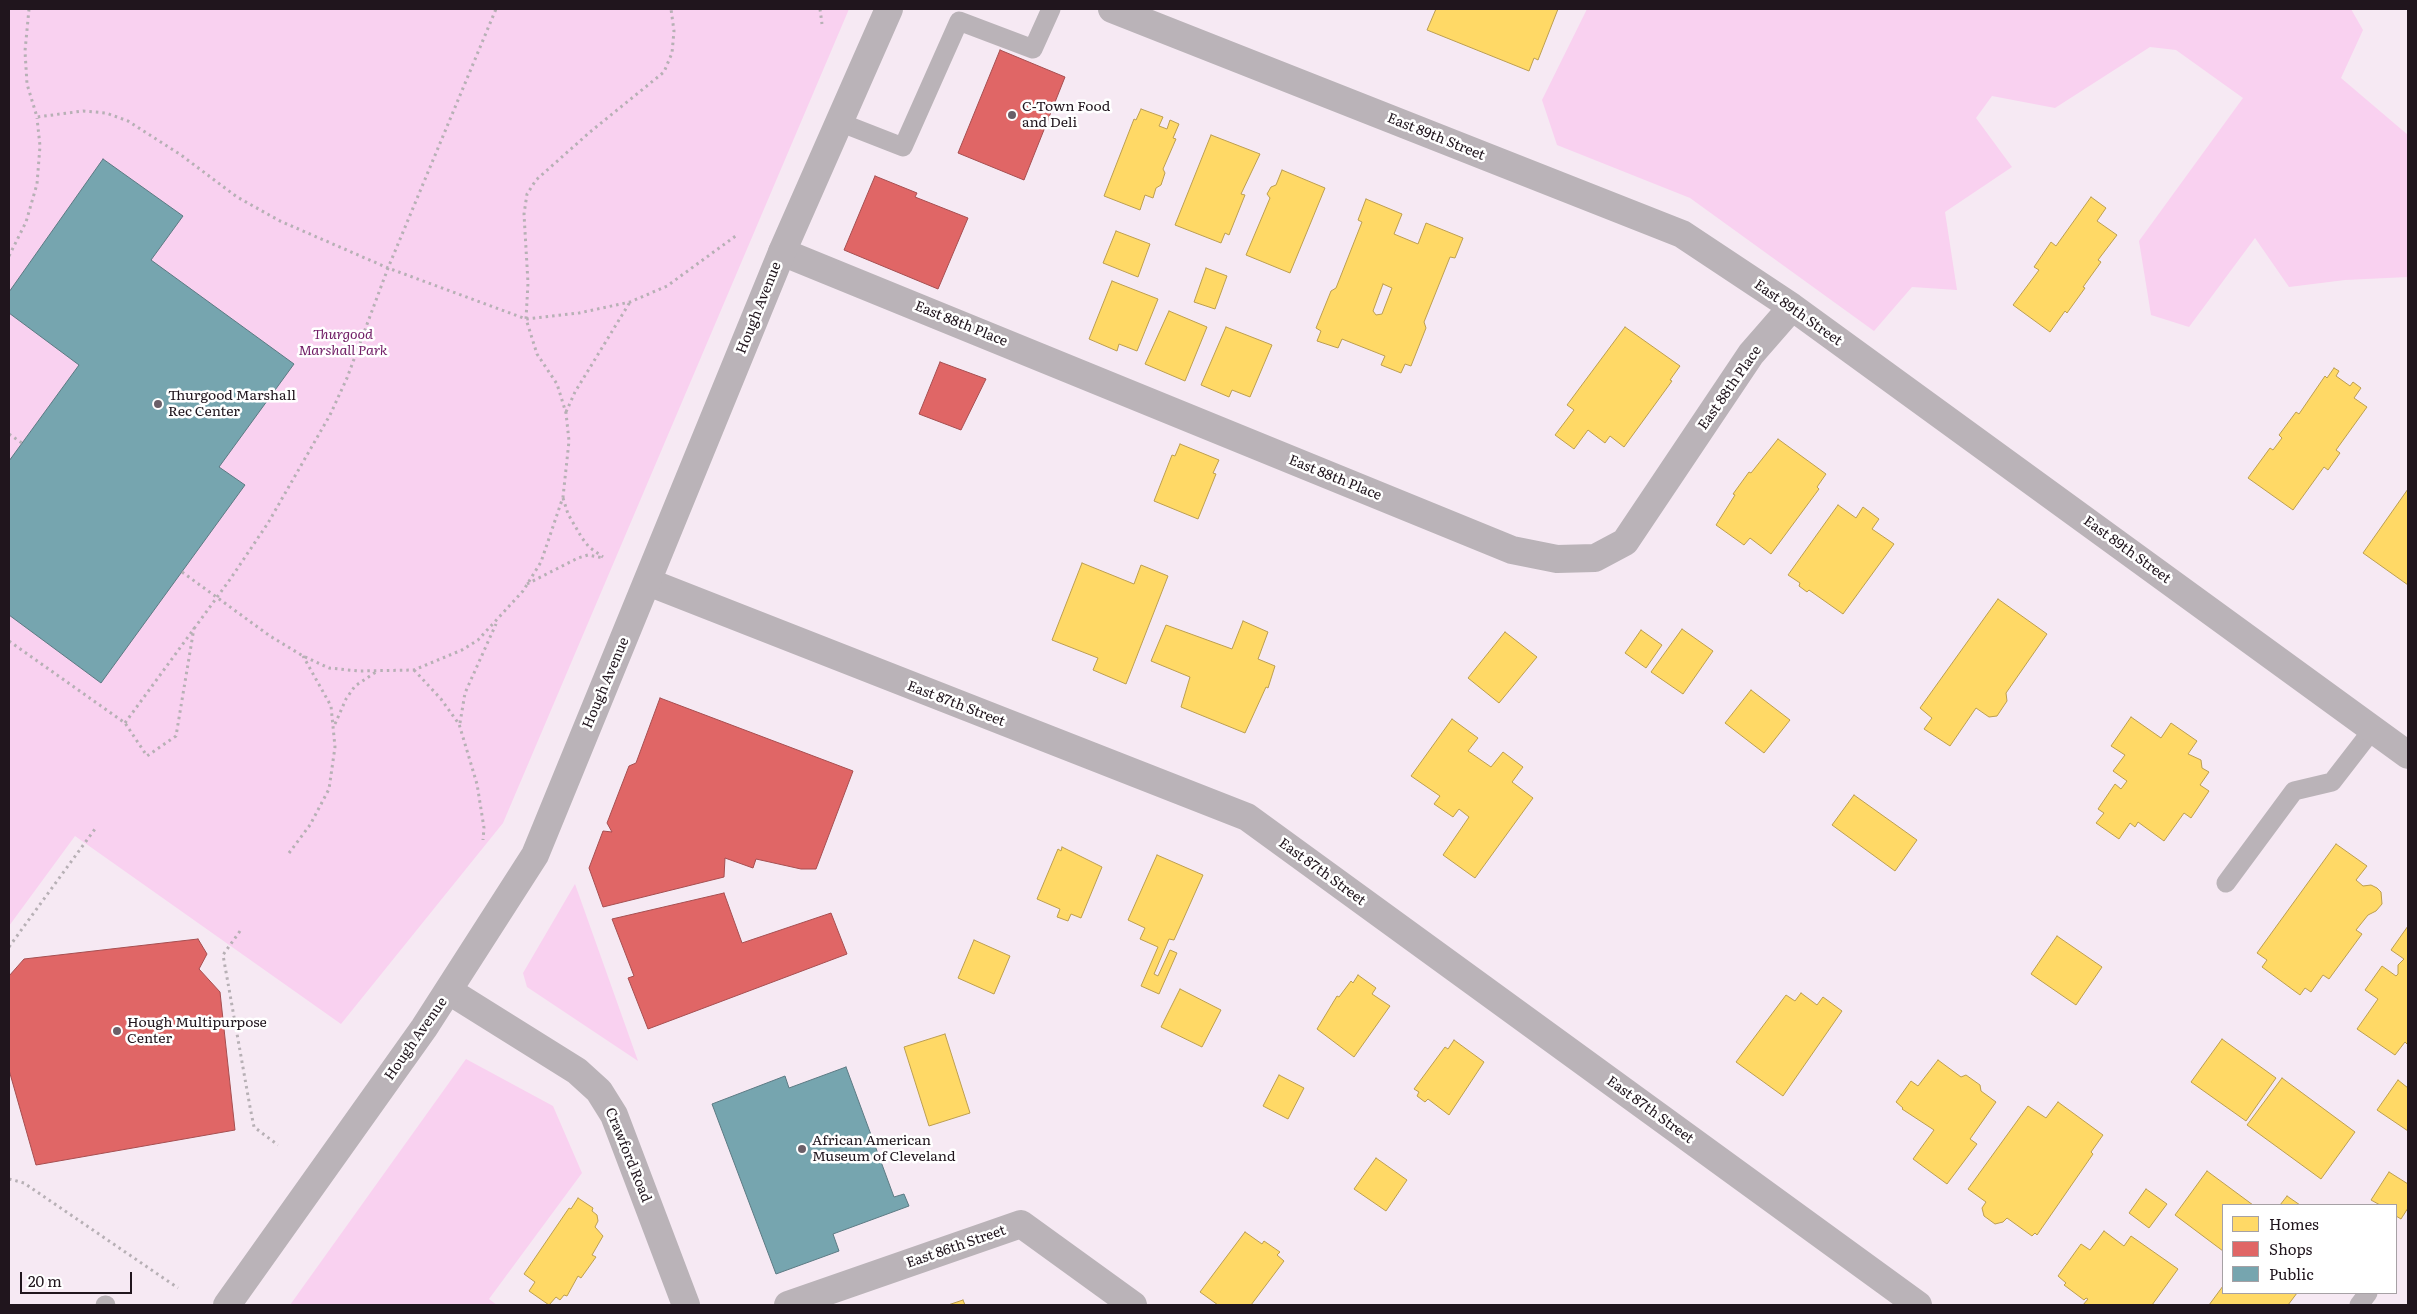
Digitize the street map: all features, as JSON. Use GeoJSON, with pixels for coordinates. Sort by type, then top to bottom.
{"type":"FeatureCollection","features":[{"type":"Feature","properties":{"kind":"street","name":"Hough Avenue"},"geometry":{"type":"LineString","coordinates":[[227,1305],[449,991],[535,855],[782,252],[888,9]]}},
{"type":"Feature","properties":{"kind":"street","name":"East 89th Street"},"geometry":{"type":"LineString","coordinates":[[1112,9],[1682,234],[1792,307],[2408,755]]}},
{"type":"Feature","properties":{"kind":"street","name":"East 88th Place"},"geometry":{"type":"LineString","coordinates":[[782,252],[1512,550],[1556,559],[1595,558],[1625,542],[1751,354],[1792,307]]}},
{"type":"Feature","properties":{"kind":"street","name":"East 87th Street"},"geometry":{"type":"LineString","coordinates":[[648,582],[1246,818],[1918,1305]]}},
{"type":"Feature","properties":{"kind":"street","name":"Crawford Road"},"geometry":{"type":"LineString","coordinates":[[449,991],[577,1071],[599,1091],[614,1115],[686,1305]]}},
{"type":"Feature","properties":{"kind":"street","name":"East 86th Street"},"geometry":{"type":"LineString","coordinates":[[788,1305],[1021,1224],[1134,1305]]}},
{"type":"Feature","properties":{"kind":"lane"},"geometry":{"type":"LineString","coordinates":[[839,122],[903,148],[958,21],[1033,49],[1051,9]]}},
{"type":"Feature","properties":{"kind":"lane"},"geometry":{"type":"LineString","coordinates":[[2226,883],[2294,791],[2332,782],[2373,729]]}},
{"type":"Feature","properties":{"kind":"lane"},"geometry":{"type":"LineString","coordinates":[[2359,1305],[2367,1294]]}},
{"type":"Feature","properties":{"kind":"path"},"geometry":{"type":"LineString","coordinates":[[9,256],[26,222],[37,184],[40,146],[37,117],[27,84],[25,50],[30,9]]}},
{"type":"Feature","properties":{"kind":"path"},"geometry":{"type":"LineString","coordinates":[[125,723],[268,523],[330,415],[362,343],[388,268],[496,9]]}},
{"type":"Feature","properties":{"kind":"path"},"geometry":{"type":"LineString","coordinates":[[182,572],[270,636],[302,656],[330,668],[376,672],[414,670],[478,640],[498,619],[527,584],[541,562],[563,497],[569,440],[566,413],[557,384],[537,354],[526,319],[528,283],[524,214],[527,194],[536,180],[590,132],[664,72],[672,53],[674,30],[671,9]]}},
{"type":"Feature","properties":{"kind":"path"},"geometry":{"type":"LineString","coordinates":[[820,9],[822,24]]}},
{"type":"Feature","properties":{"kind":"path"},"geometry":{"type":"LineString","coordinates":[[37,117],[83,111],[106,113],[128,121],[181,155],[237,198],[280,220],[388,268],[526,319],[579,313],[630,302],[667,286],[737,235]]}},
{"type":"Feature","properties":{"kind":"path"},"geometry":{"type":"LineString","coordinates":[[566,413],[575,392],[630,302]]}},
{"type":"Feature","properties":{"kind":"path"},"geometry":{"type":"LineString","coordinates":[[9,434],[22,443]]}},
{"type":"Feature","properties":{"kind":"path"},"geometry":{"type":"LineString","coordinates":[[527,584],[578,558],[588,555],[604,558],[589,547],[582,538],[568,514],[563,497]]}},
{"type":"Feature","properties":{"kind":"path"},"geometry":{"type":"LineString","coordinates":[[459,724],[465,693],[498,619]]}},
{"type":"Feature","properties":{"kind":"path"},"geometry":{"type":"LineString","coordinates":[[9,641],[125,723],[147,756],[176,736],[194,627]]}},
{"type":"Feature","properties":{"kind":"path"},"geometry":{"type":"LineString","coordinates":[[289,853],[310,825],[329,789],[334,768],[334,725],[331,706],[302,656]]}},
{"type":"Feature","properties":{"kind":"path"},"geometry":{"type":"LineString","coordinates":[[414,670],[433,689],[459,724],[477,784],[484,828],[483,840]]}},
{"type":"Feature","properties":{"kind":"path"},"geometry":{"type":"LineString","coordinates":[[334,725],[350,692],[355,686],[376,672]]}},
{"type":"Feature","properties":{"kind":"path"},"geometry":{"type":"LineString","coordinates":[[9,947],[95,829]]}},
{"type":"Feature","properties":{"kind":"path"},"geometry":{"type":"LineString","coordinates":[[240,931],[224,956],[250,1107],[254,1126],[278,1145]]}},
{"type":"Feature","properties":{"kind":"path"},"geometry":{"type":"LineString","coordinates":[[9,1179],[24,1183],[178,1288]]}},
{"type":"Feature","properties":{"kind":"green space","name":"Thurgood Marshall Park"},"geometry":{"type":"Polygon","coordinates":[[[9,9],[849,9],[503,823],[341,1024],[75,836],[9,926],[9,9]]]}},
{"type":"Feature","properties":{"kind":"green space"},"geometry":{"type":"Polygon","coordinates":[[[1587,9],[2351,9],[2363,30],[2341,78],[2408,135],[2408,277],[2345,280],[2289,287],[2255,238],[2189,327],[2151,315],[2139,241],[2243,98],[2176,50],[2150,47],[2055,108],[1992,96],[1976,118],[2012,167],[1945,212],[1957,290],[1912,287],[1874,331],[1690,198],[1557,145],[1542,100],[1587,9]]]}},
{"type":"Feature","properties":{"kind":"green space"},"geometry":{"type":"Polygon","coordinates":[[[575,884],[638,1061],[527,987],[523,973],[575,884]]]}},
{"type":"Feature","properties":{"kind":"green space"},"geometry":{"type":"Polygon","coordinates":[[[466,1059],[553,1106],[582,1173],[489,1299],[497,1305],[290,1305],[466,1059]]]}},
{"type":"Feature","properties":{"kind":"building: Homes"},"geometry":{"type":"Polygon","coordinates":[[[1436,9],[1558,9],[1538,60],[1534,58],[1529,71],[1427,30],[1436,9]]]}},
{"type":"Feature","properties":{"kind":"building: Homes"},"geometry":{"type":"Polygon","coordinates":[[[1141,109],[1163,117],[1159,126],[1167,129],[1170,120],[1179,124],[1173,138],[1176,139],[1163,169],[1165,173],[1161,185],[1156,188],[1153,198],[1145,195],[1140,210],[1104,196],[1134,119],[1136,120],[1141,109]]]}},
{"type":"Feature","properties":{"kind":"building: Homes"},"geometry":{"type":"Polygon","coordinates":[[[1211,135],[1260,154],[1241,194],[1245,195],[1229,235],[1225,233],[1221,243],[1175,225],[1211,135]]]}},
{"type":"Feature","properties":{"kind":"building: Homes"},"geometry":{"type":"Polygon","coordinates":[[[1282,170],[1325,188],[1290,273],[1246,255],[1270,198],[1267,194],[1271,187],[1276,185],[1282,170]]]}},
{"type":"Feature","properties":{"kind":"building: Homes"},"geometry":{"type":"Polygon","coordinates":[[[2091,197],[2106,208],[2097,221],[2117,235],[2098,260],[2101,262],[2083,287],[2085,288],[2050,332],[2013,305],[2039,270],[2034,267],[2051,242],[2056,246],[2091,197]]]}},
{"type":"Feature","properties":{"kind":"building: Homes"},"geometry":{"type":"Polygon","coordinates":[[[1366,199],[1402,214],[1394,234],[1418,244],[1426,223],[1463,238],[1455,258],[1450,257],[1424,322],[1426,328],[1411,366],[1405,364],[1401,373],[1381,365],[1385,356],[1342,339],[1338,348],[1317,341],[1321,331],[1316,328],[1331,291],[1336,288],[1362,222],[1358,220],[1366,199]],[[1383,284],[1373,311],[1376,315],[1382,314],[1392,288],[1383,284]]]}},
{"type":"Feature","properties":{"kind":"building: Homes"},"geometry":{"type":"Polygon","coordinates":[[[1116,231],[1150,244],[1138,277],[1103,263],[1116,231]]]}},
{"type":"Feature","properties":{"kind":"building: Homes"},"geometry":{"type":"Polygon","coordinates":[[[1206,268],[1227,276],[1215,309],[1194,302],[1206,268]]]}},
{"type":"Feature","properties":{"kind":"building: Homes"},"geometry":{"type":"Polygon","coordinates":[[[1112,281],[1158,299],[1137,351],[1119,344],[1117,351],[1089,339],[1112,281]]]}},
{"type":"Feature","properties":{"kind":"building: Homes"},"geometry":{"type":"Polygon","coordinates":[[[1169,311],[1207,327],[1185,381],[1145,364],[1169,311]]]}},
{"type":"Feature","properties":{"kind":"building: Homes"},"geometry":{"type":"Polygon","coordinates":[[[1226,327],[1272,345],[1250,397],[1232,390],[1229,397],[1201,385],[1226,327]]]}},
{"type":"Feature","properties":{"kind":"building: Homes"},"geometry":{"type":"Polygon","coordinates":[[[1625,327],[1680,366],[1670,380],[1672,381],[1624,447],[1610,436],[1605,443],[1588,430],[1574,449],[1555,435],[1574,410],[1567,405],[1625,327]]]}},
{"type":"Feature","properties":{"kind":"building: Homes"},"geometry":{"type":"Polygon","coordinates":[[[2334,368],[2339,371],[2336,376],[2350,386],[2353,382],[2361,388],[2354,398],[2367,407],[2336,450],[2340,453],[2328,470],[2324,467],[2293,510],[2248,478],[2270,448],[2273,450],[2282,438],[2279,435],[2296,412],[2299,414],[2325,376],[2327,378],[2334,368]]]}},
{"type":"Feature","properties":{"kind":"building: Homes"},"geometry":{"type":"Polygon","coordinates":[[[1778,439],[1826,474],[1817,487],[1819,489],[1771,554],[1750,538],[1744,545],[1716,525],[1735,495],[1733,494],[1749,472],[1751,473],[1778,439]]]}},
{"type":"Feature","properties":{"kind":"building: Homes"},"geometry":{"type":"Polygon","coordinates":[[[1180,444],[1219,460],[1213,473],[1216,474],[1198,519],[1154,501],[1172,455],[1175,456],[1180,444]]]}},
{"type":"Feature","properties":{"kind":"building: Homes"},"geometry":{"type":"Polygon","coordinates":[[[2408,489],[2408,585],[2363,553],[2408,489]]]}},
{"type":"Feature","properties":{"kind":"building: Homes"},"geometry":{"type":"Polygon","coordinates":[[[1838,505],[1856,518],[1863,507],[1879,519],[1872,529],[1894,544],[1843,614],[1809,590],[1807,592],[1799,586],[1800,583],[1788,575],[1838,505]]]}},
{"type":"Feature","properties":{"kind":"building: Homes"},"geometry":{"type":"Polygon","coordinates":[[[1082,563],[1134,584],[1141,565],[1168,576],[1126,684],[1093,670],[1098,658],[1052,640],[1082,563]]]}},
{"type":"Feature","properties":{"kind":"building: Homes"},"geometry":{"type":"Polygon","coordinates":[[[1998,599],[2047,634],[2006,693],[2007,701],[1997,716],[1989,717],[1976,708],[1950,746],[1924,729],[1932,718],[1920,708],[1998,599]]]}},
{"type":"Feature","properties":{"kind":"building: Homes"},"geometry":{"type":"Polygon","coordinates":[[[1243,621],[1268,632],[1258,659],[1275,666],[1268,688],[1266,687],[1245,733],[1181,707],[1190,677],[1151,661],[1166,625],[1232,649],[1243,621]]]}},
{"type":"Feature","properties":{"kind":"building: Homes"},"geometry":{"type":"Polygon","coordinates":[[[1682,629],[1713,651],[1683,694],[1651,672],[1682,629]]]}},
{"type":"Feature","properties":{"kind":"building: Homes"},"geometry":{"type":"Polygon","coordinates":[[[1641,630],[1662,645],[1646,668],[1625,653],[1641,630]]]}},
{"type":"Feature","properties":{"kind":"building: Homes"},"geometry":{"type":"Polygon","coordinates":[[[1505,632],[1537,657],[1499,703],[1468,678],[1505,632]]]}},
{"type":"Feature","properties":{"kind":"building: Homes"},"geometry":{"type":"Polygon","coordinates":[[[1751,690],[1790,720],[1764,753],[1725,723],[1751,690]]]}},
{"type":"Feature","properties":{"kind":"building: Homes"},"geometry":{"type":"Polygon","coordinates":[[[2131,717],[2161,738],[2171,723],[2197,741],[2188,754],[2201,760],[2202,768],[2209,772],[2200,785],[2209,791],[2191,818],[2184,813],[2164,841],[2138,822],[2135,827],[2130,823],[2119,839],[2096,823],[2104,813],[2098,809],[2115,784],[2121,789],[2127,781],[2113,771],[2125,755],[2111,746],[2131,717]]]}},
{"type":"Feature","properties":{"kind":"building: Homes"},"geometry":{"type":"Polygon","coordinates":[[[1452,719],[1478,738],[1468,751],[1491,767],[1503,752],[1523,767],[1512,782],[1533,798],[1475,878],[1443,855],[1469,817],[1459,809],[1453,817],[1434,804],[1440,796],[1411,776],[1452,719]]]}},
{"type":"Feature","properties":{"kind":"building: Homes"},"geometry":{"type":"Polygon","coordinates":[[[1854,795],[1917,840],[1895,871],[1832,825],[1854,795]]]}},
{"type":"Feature","properties":{"kind":"building: Homes"},"geometry":{"type":"Polygon","coordinates":[[[2336,844],[2367,866],[2356,880],[2363,886],[2371,885],[2377,888],[2381,892],[2382,904],[2376,911],[2368,915],[2356,930],[2362,934],[2329,979],[2323,975],[2311,992],[2305,988],[2300,995],[2262,967],[2267,960],[2257,953],[2336,844]]]}},
{"type":"Feature","properties":{"kind":"building: Homes"},"geometry":{"type":"Polygon","coordinates":[[[1062,847],[1102,867],[1081,918],[1071,914],[1068,921],[1057,917],[1060,909],[1037,899],[1058,849],[1061,851],[1062,847]]]}},
{"type":"Feature","properties":{"kind":"building: Homes"},"geometry":{"type":"Polygon","coordinates":[[[1157,855],[1203,875],[1174,940],[1169,939],[1154,974],[1158,976],[1170,950],[1177,953],[1159,994],[1141,986],[1158,947],[1140,939],[1145,928],[1128,920],[1157,855]]]}},
{"type":"Feature","properties":{"kind":"building: Homes"},"geometry":{"type":"Polygon","coordinates":[[[2408,926],[2408,1045],[2405,1042],[2395,1055],[2357,1029],[2378,999],[2365,990],[2382,966],[2396,976],[2398,974],[2398,965],[2404,959],[2391,950],[2408,926]]]}},
{"type":"Feature","properties":{"kind":"building: Homes"},"geometry":{"type":"Polygon","coordinates":[[[2057,936],[2102,967],[2076,1005],[2031,974],[2057,936]]]}},
{"type":"Feature","properties":{"kind":"building: Homes"},"geometry":{"type":"Polygon","coordinates":[[[974,940],[1010,956],[994,994],[958,978],[974,940]]]}},
{"type":"Feature","properties":{"kind":"building: Homes"},"geometry":{"type":"Polygon","coordinates":[[[1358,975],[1376,988],[1372,994],[1390,1006],[1354,1057],[1317,1029],[1337,996],[1339,997],[1351,981],[1353,983],[1358,975]]]}},
{"type":"Feature","properties":{"kind":"building: Homes"},"geometry":{"type":"Polygon","coordinates":[[[1180,989],[1221,1010],[1202,1047],[1161,1027],[1180,989]]]}},
{"type":"Feature","properties":{"kind":"building: Homes"},"geometry":{"type":"Polygon","coordinates":[[[1801,993],[1817,1005],[1823,997],[1842,1011],[1783,1096],[1736,1062],[1786,995],[1795,1001],[1801,993]]]}},
{"type":"Feature","properties":{"kind":"building: Homes"},"geometry":{"type":"Polygon","coordinates":[[[945,1034],[970,1113],[929,1126],[904,1047],[945,1034]]]}},
{"type":"Feature","properties":{"kind":"building: Homes"},"geometry":{"type":"Polygon","coordinates":[[[2222,1039],[2276,1078],[2246,1121],[2191,1082],[2222,1039]]]}},
{"type":"Feature","properties":{"kind":"building: Homes"},"geometry":{"type":"Polygon","coordinates":[[[1454,1040],[1484,1062],[1449,1115],[1428,1099],[1425,1102],[1417,1096],[1419,1092],[1414,1089],[1445,1047],[1448,1049],[1454,1040]]]}},
{"type":"Feature","properties":{"kind":"building: Homes"},"geometry":{"type":"Polygon","coordinates":[[[1938,1060],[1961,1077],[1966,1075],[1980,1085],[1981,1091],[1996,1102],[1970,1139],[1977,1144],[1947,1184],[1913,1159],[1934,1130],[1902,1109],[1896,1102],[1911,1081],[1918,1086],[1938,1060]]]}},
{"type":"Feature","properties":{"kind":"building: Homes"},"geometry":{"type":"Polygon","coordinates":[[[1279,1075],[1304,1088],[1288,1119],[1263,1106],[1279,1075]]]}},
{"type":"Feature","properties":{"kind":"building: Homes"},"geometry":{"type":"Polygon","coordinates":[[[2282,1078],[2355,1132],[2321,1179],[2247,1125],[2282,1078]]]}},
{"type":"Feature","properties":{"kind":"building: Homes"},"geometry":{"type":"Polygon","coordinates":[[[2398,1080],[2408,1088],[2408,1131],[2377,1110],[2398,1080]]]}},
{"type":"Feature","properties":{"kind":"building: Homes"},"geometry":{"type":"Polygon","coordinates":[[[2058,1102],[2103,1135],[2091,1152],[2093,1154],[2037,1235],[2035,1233],[2032,1236],[2007,1218],[2003,1222],[1995,1224],[1984,1216],[1982,1208],[1986,1202],[1968,1189],[2028,1106],[2046,1118],[2058,1102]]]}},
{"type":"Feature","properties":{"kind":"building: Homes"},"geometry":{"type":"Polygon","coordinates":[[[1376,1158],[1407,1180],[1386,1211],[1354,1189],[1376,1158]]]}},
{"type":"Feature","properties":{"kind":"building: Homes"},"geometry":{"type":"Polygon","coordinates":[[[2207,1171],[2252,1204],[2222,1204],[2222,1250],[2175,1215],[2207,1171]]]}},
{"type":"Feature","properties":{"kind":"building: Homes"},"geometry":{"type":"Polygon","coordinates":[[[2389,1172],[2408,1184],[2408,1208],[2401,1219],[2397,1217],[2397,1204],[2378,1204],[2371,1200],[2389,1172]]]}},
{"type":"Feature","properties":{"kind":"building: Homes"},"geometry":{"type":"Polygon","coordinates":[[[2146,1189],[2167,1204],[2149,1228],[2129,1213],[2146,1189]]]}},
{"type":"Feature","properties":{"kind":"building: Homes"},"geometry":{"type":"Polygon","coordinates":[[[2287,1196],[2299,1204],[2281,1204],[2287,1196]]]}},
{"type":"Feature","properties":{"kind":"building: Homes"},"geometry":{"type":"Polygon","coordinates":[[[578,1198],[593,1208],[592,1211],[597,1215],[598,1221],[595,1227],[603,1236],[592,1255],[596,1257],[581,1278],[578,1276],[567,1296],[564,1295],[560,1300],[556,1297],[549,1305],[529,1291],[535,1282],[524,1274],[569,1208],[571,1209],[578,1198]]]}},
{"type":"Feature","properties":{"kind":"building: Homes"},"geometry":{"type":"Polygon","coordinates":[[[2104,1231],[2124,1246],[2131,1236],[2178,1269],[2152,1305],[2083,1305],[2088,1299],[2084,1300],[2064,1285],[2066,1283],[2058,1276],[2081,1244],[2090,1250],[2104,1231]]]}},
{"type":"Feature","properties":{"kind":"building: Homes"},"geometry":{"type":"Polygon","coordinates":[[[1245,1232],[1262,1244],[1264,1241],[1280,1252],[1277,1255],[1284,1261],[1251,1305],[1218,1305],[1200,1292],[1245,1232]]]}},
{"type":"Feature","properties":{"kind":"building: Homes"},"geometry":{"type":"Polygon","coordinates":[[[2222,1287],[2222,1294],[2296,1294],[2288,1305],[2209,1305],[2222,1287]]]}},
{"type":"Feature","properties":{"kind":"building: Homes"},"geometry":{"type":"Polygon","coordinates":[[[963,1300],[965,1305],[948,1305],[963,1300]]]}},
{"type":"Feature","properties":{"kind":"building: Shops","name":"C-Town Food and Deli"},"geometry":{"type":"Polygon","coordinates":[[[1000,50],[1065,77],[1024,180],[958,153],[1000,50]]]}},
{"type":"Feature","properties":{"kind":"building: Shops"},"geometry":{"type":"Polygon","coordinates":[[[875,176],[917,193],[915,197],[968,218],[938,289],[844,250],[875,176]]]}},
{"type":"Feature","properties":{"kind":"building: Shops"},"geometry":{"type":"Polygon","coordinates":[[[940,362],[986,379],[961,430],[919,414],[940,362]]]}},
{"type":"Feature","properties":{"kind":"building: Shops"},"geometry":{"type":"Polygon","coordinates":[[[660,698],[853,771],[816,869],[801,869],[756,859],[753,868],[725,858],[724,877],[603,907],[589,868],[603,831],[612,832],[607,823],[629,766],[636,763],[660,698]]]}},
{"type":"Feature","properties":{"kind":"building: Shops"},"geometry":{"type":"Polygon","coordinates":[[[724,893],[742,943],[831,913],[847,954],[648,1029],[628,978],[634,976],[612,919],[724,893]]]}},
{"type":"Feature","properties":{"kind":"building: Shops","name":"Hough Multipurpose Center"},"geometry":{"type":"Polygon","coordinates":[[[198,939],[207,954],[199,969],[220,992],[235,1130],[36,1165],[9,1070],[9,976],[24,959],[198,939]]]}},
{"type":"Feature","properties":{"kind":"building: Public","name":"Thurgood Marshall Rec Center"},"geometry":{"type":"Polygon","coordinates":[[[103,159],[183,216],[151,260],[294,364],[219,467],[245,485],[101,683],[9,615],[9,461],[79,365],[9,313],[9,292],[103,159]]]}},
{"type":"Feature","properties":{"kind":"building: Public","name":"African American Museum of Cleveland"},"geometry":{"type":"Polygon","coordinates":[[[846,1067],[894,1197],[904,1194],[909,1206],[833,1234],[839,1251],[776,1274],[712,1104],[785,1076],[789,1088],[846,1067]]]}},
{"type":"Feature","properties":{"kind":"place","name":"C-Town Food and Deli"},"geometry":{"type":"Point","coordinates":[1012,115]}},
{"type":"Feature","properties":{"kind":"place","name":"Thurgood Marshall Rec Center"},"geometry":{"type":"Point","coordinates":[158,404]}},
{"type":"Feature","properties":{"kind":"place","name":"Hough Multipurpose Center"},"geometry":{"type":"Point","coordinates":[117,1031]}},
{"type":"Feature","properties":{"kind":"place","name":"African American Museum of Cleveland"},"geometry":{"type":"Point","coordinates":[802,1149]}}]}
